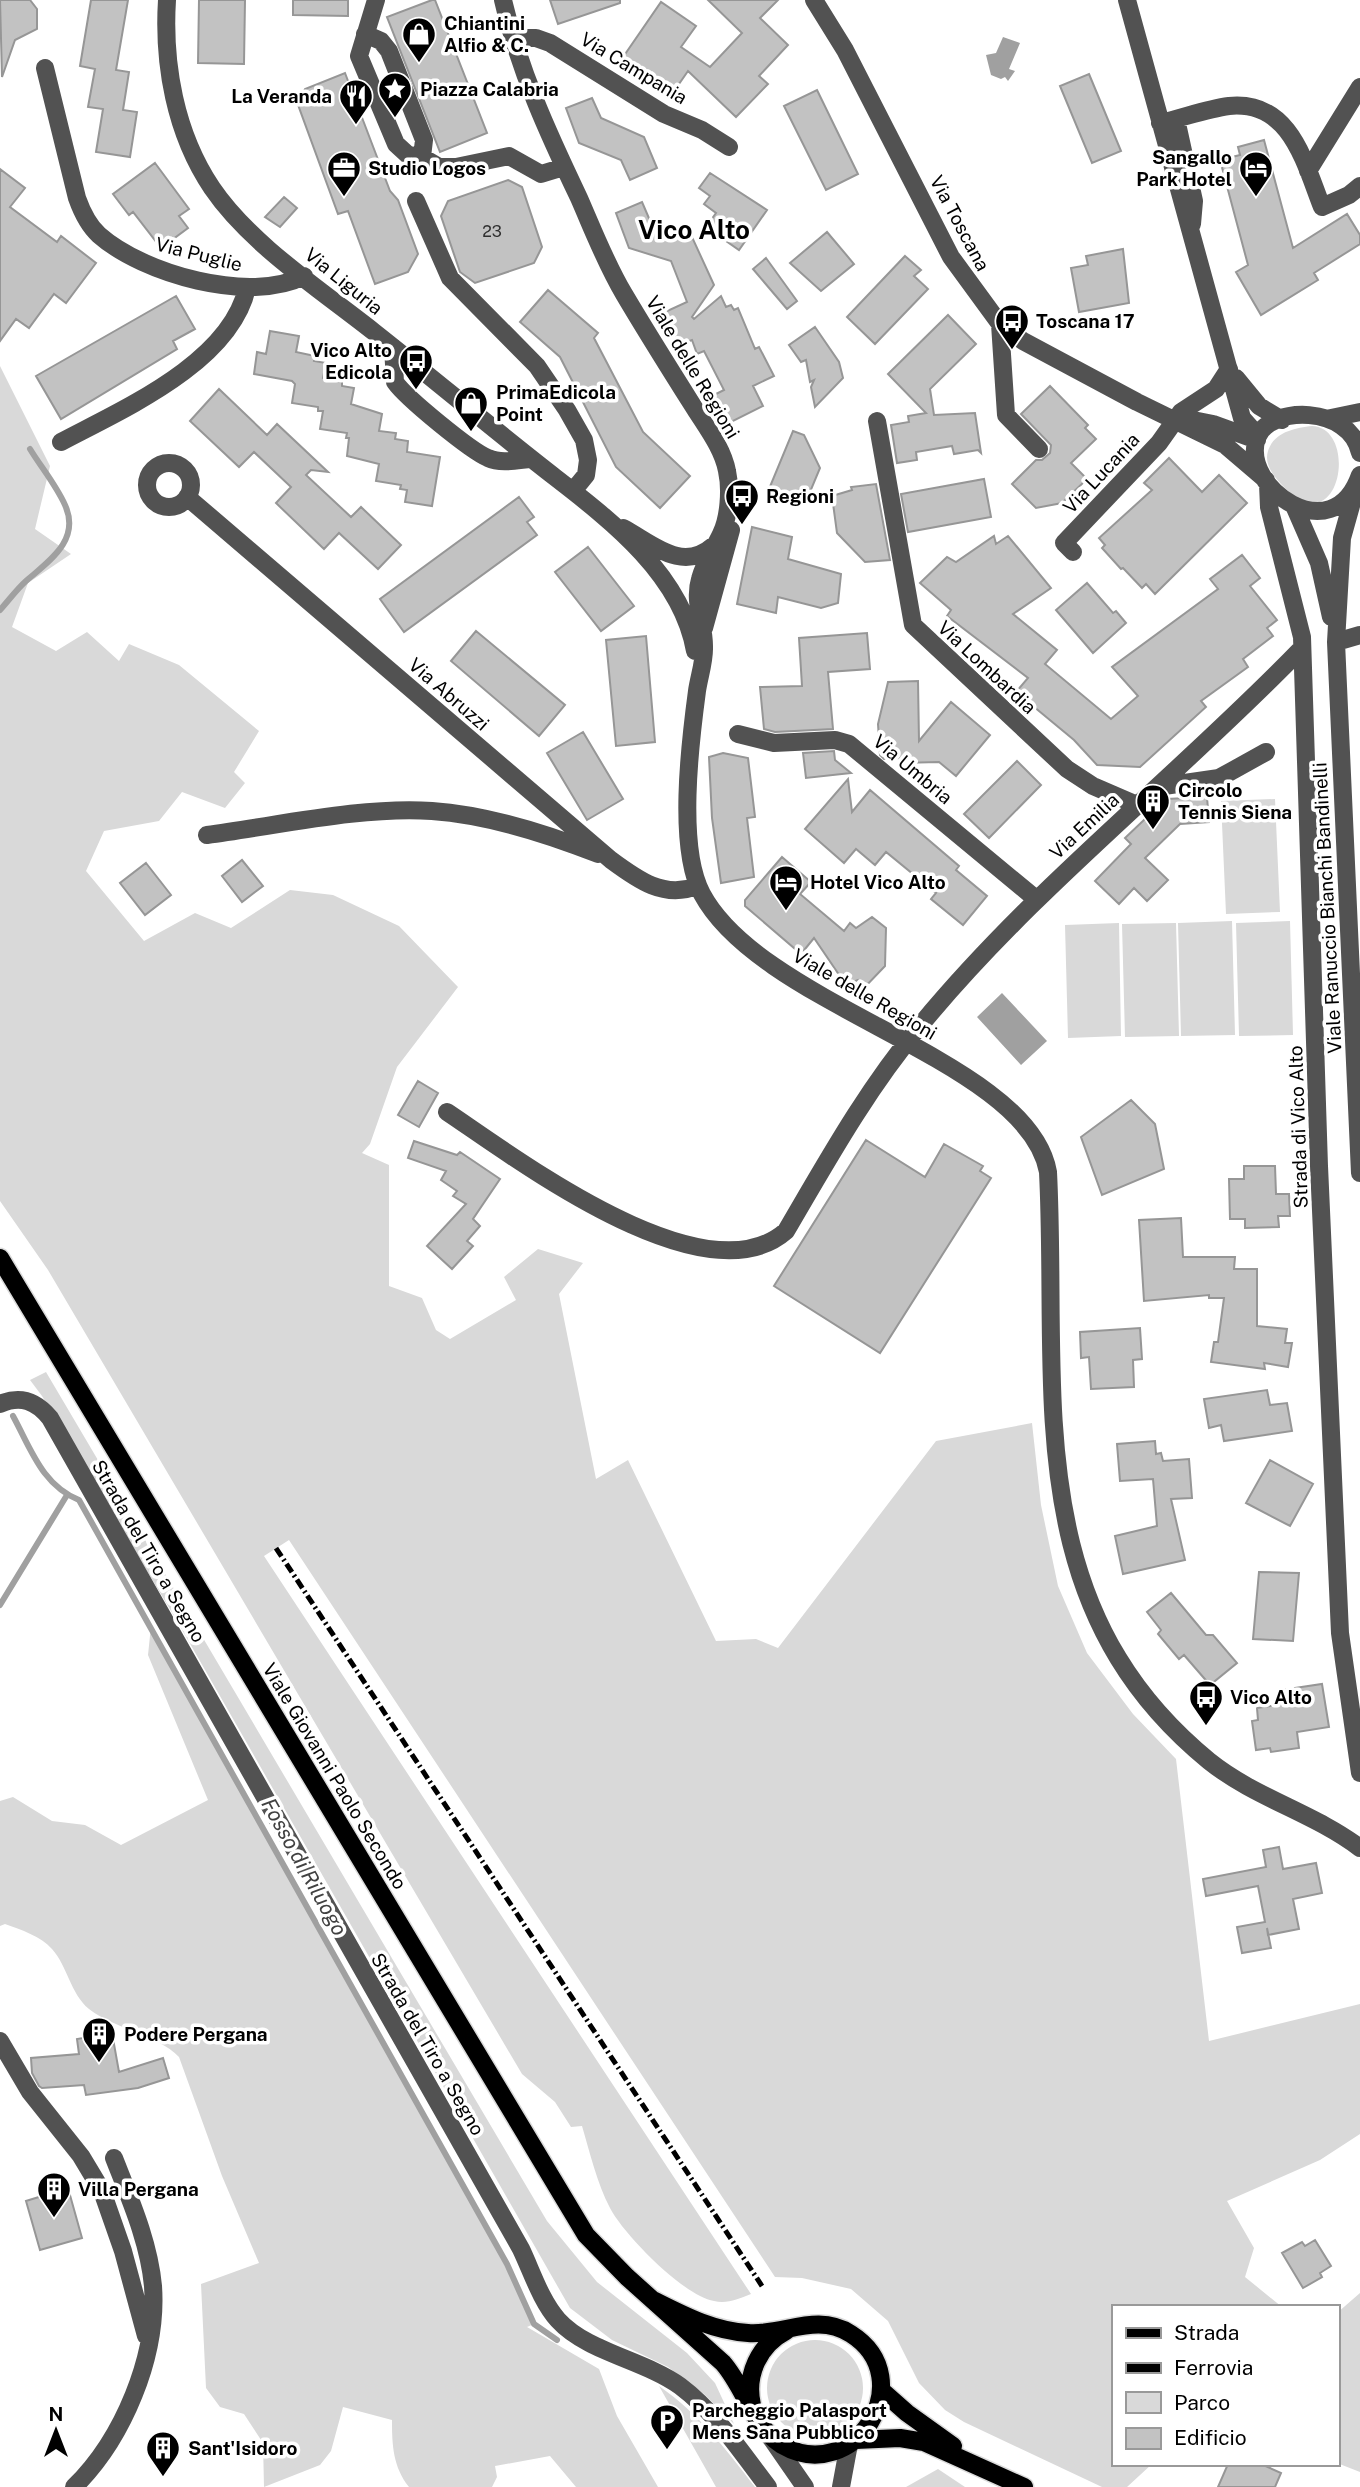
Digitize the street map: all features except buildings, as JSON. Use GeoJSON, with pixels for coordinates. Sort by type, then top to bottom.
{"type":"FeatureCollection","features":[{"type":"Feature","properties":{"kind":"main road","name":"Viale Giovanni Paolo Secondo"},"geometry":{"type":"LineString","coordinates":[[0,1258],[568,2209],[594,2244],[733,2374],[767,2433],[782,2444],[799,2452],[817,2454],[853,2442],[918,2441],[988,2469],[1024,2487]]}},
{"type":"Feature","properties":{"kind":"main road","name":"Viale Giovanni Paolo Secondo"},"geometry":{"type":"LineString","coordinates":[[653,2300],[723,2330],[755,2334],[824,2324],[853,2336],[874,2359],[881,2390],[906,2413],[988,2469]]}},
{"type":"Feature","properties":{"kind":"main road","name":"Viale Giovanni Paolo Secondo"},"geometry":{"type":"LineString","coordinates":[[754,2411],[750,2386],[756,2361],[771,2340],[793,2327]]}},
{"type":"Feature","properties":{"kind":"main road"},"geometry":{"type":"LineString","coordinates":[[853,2442],[867,2428],[877,2410],[881,2390]]}},
{"type":"Feature","properties":{"kind":"street","name":"Via Liguria"},"geometry":{"type":"LineString","coordinates":[[167,0],[169,66],[179,115],[191,149],[212,188],[231,212],[304,276],[611,521],[685,559],[701,557],[717,543]]}},
{"type":"Feature","properties":{"kind":"street"},"geometry":{"type":"LineString","coordinates":[[376,0],[359,55],[396,144],[408,155],[422,157],[444,168],[501,156],[520,160],[541,174],[564,167]]}},
{"type":"Feature","properties":{"kind":"street","name":"Viale delle Regioni"},"geometry":{"type":"LineString","coordinates":[[503,0],[512,38],[538,112],[622,291],[722,454],[728,486],[725,525],[699,584],[704,655],[698,685],[689,794],[691,852],[698,886],[721,922],[768,962],[832,1003],[961,1074],[1025,1126],[1043,1153],[1049,1193],[1049,1360],[1057,1458],[1075,1558],[1102,1633],[1143,1693],[1210,1762],[1251,1789],[1360,1848]]}},
{"type":"Feature","properties":{"kind":"street","name":"Via Toscana"},"geometry":{"type":"LineString","coordinates":[[814,0],[845,50],[951,257],[1000,324],[1023,341],[1225,445],[1267,482]]}},
{"type":"Feature","properties":{"kind":"street","name":"Strada di Vico Alto"},"geometry":{"type":"LineString","coordinates":[[1127,0],[1168,121],[1191,234],[1242,418],[1257,438],[1258,461],[1267,482],[1269,507],[1301,627],[1340,1633],[1360,1773]]}},
{"type":"Feature","properties":{"kind":"street"},"geometry":{"type":"LineString","coordinates":[[365,34],[381,41],[389,51],[424,140],[422,157]]}},
{"type":"Feature","properties":{"kind":"street","name":"Via Campania"},"geometry":{"type":"LineString","coordinates":[[512,38],[536,38],[558,47],[664,114],[702,130],[729,147]]}},
{"type":"Feature","properties":{"kind":"street","name":"Via Puglie"},"geometry":{"type":"LineString","coordinates":[[45,68],[73,187],[91,225],[111,244],[145,262],[191,277],[247,288],[278,286],[304,276]]}},
{"type":"Feature","properties":{"kind":"street"},"geometry":{"type":"LineString","coordinates":[[1308,171],[1360,87]]}},
{"type":"Feature","properties":{"kind":"street"},"geometry":{"type":"LineString","coordinates":[[1168,121],[1231,106],[1269,113],[1284,124],[1308,171],[1322,207],[1349,195],[1360,186]]}},
{"type":"Feature","properties":{"kind":"street"},"geometry":{"type":"LineString","coordinates":[[416,201],[450,278],[537,366],[568,410],[583,440],[588,460],[586,475],[573,491]]}},
{"type":"Feature","properties":{"kind":"street"},"geometry":{"type":"LineString","coordinates":[[61,442],[117,413],[195,362],[227,331],[241,307],[247,288]]}},
{"type":"Feature","properties":{"kind":"street"},"geometry":{"type":"LineString","coordinates":[[1000,324],[1006,415],[1039,449]]}},
{"type":"Feature","properties":{"kind":"street"},"geometry":{"type":"LineString","coordinates":[[393,346],[395,383],[411,398],[488,458],[505,461],[531,459]]}},
{"type":"Feature","properties":{"kind":"street"},"geometry":{"type":"LineString","coordinates":[[1174,419],[1187,406],[1216,389],[1228,369]]}},
{"type":"Feature","properties":{"kind":"street","name":"Strada di Vico Alto"},"geometry":{"type":"LineString","coordinates":[[1228,369],[1249,397],[1282,419]]}},
{"type":"Feature","properties":{"kind":"street"},"geometry":{"type":"LineString","coordinates":[[1257,438],[1282,419],[1311,415],[1331,418],[1360,412]]}},
{"type":"Feature","properties":{"kind":"street"},"geometry":{"type":"LineString","coordinates":[[1331,418],[1352,435],[1360,453]]}},
{"type":"Feature","properties":{"kind":"street","name":"Via Toscana"},"geometry":{"type":"LineString","coordinates":[[1174,419],[1213,424],[1257,438]]}},
{"type":"Feature","properties":{"kind":"street","name":"Via Lucania"},"geometry":{"type":"LineString","coordinates":[[1073,552],[1064,543],[1159,443],[1174,419]]}},
{"type":"Feature","properties":{"kind":"street","name":"Via Lombardia"},"geometry":{"type":"LineString","coordinates":[[877,421],[913,625],[1067,769],[1093,786],[1137,805]]}},
{"type":"Feature","properties":{"kind":"street"},"geometry":{"type":"LineString","coordinates":[[1267,482],[1295,508],[1322,511],[1348,499],[1358,482]]}},
{"type":"Feature","properties":{"kind":"street","name":"Viale Ranuccio Bianchi Bandinelli"},"geometry":{"type":"LineString","coordinates":[[1358,482],[1342,538],[1336,642],[1360,1173]]}},
{"type":"Feature","properties":{"kind":"street"},"geometry":{"type":"LineString","coordinates":[[703,631],[732,526],[728,486]]}},
{"type":"Feature","properties":{"kind":"street","name":"Via Abruzzi"},"geometry":{"type":"LineString","coordinates":[[187,497],[611,860],[660,889],[679,892],[698,886]]}},
{"type":"Feature","properties":{"kind":"street","name":"Viale Ranuccio Bianchi Bandinelli"},"geometry":{"type":"LineString","coordinates":[[1295,508],[1319,564],[1336,642]]}},
{"type":"Feature","properties":{"kind":"street","name":"Via Liguria"},"geometry":{"type":"LineString","coordinates":[[611,521],[681,606],[693,641],[698,685]]}},
{"type":"Feature","properties":{"kind":"street"},"geometry":{"type":"LineString","coordinates":[[1336,642],[1360,635]]}},
{"type":"Feature","properties":{"kind":"street","name":"Via Emilia"},"geometry":{"type":"LineString","coordinates":[[447,1112],[601,1213],[671,1239],[716,1249],[747,1250],[776,1240],[786,1231],[856,1113],[906,1043],[947,994],[1036,899],[1300,650]]}},
{"type":"Feature","properties":{"kind":"street","name":"Via Umbria"},"geometry":{"type":"LineString","coordinates":[[738,734],[774,743],[835,740],[849,744],[1036,899]]}},
{"type":"Feature","properties":{"kind":"street"},"geometry":{"type":"LineString","coordinates":[[1157,787],[1219,778],[1266,752]]}},
{"type":"Feature","properties":{"kind":"street"},"geometry":{"type":"LineString","coordinates":[[207,835],[365,814],[433,811],[536,831],[611,860]]}},
{"type":"Feature","properties":{"kind":"street","name":"Strada del Tiro a Segno"},"geometry":{"type":"LineString","coordinates":[[0,1404],[18,1399],[33,1402],[50,1418],[507,2225],[553,2314],[572,2332],[646,2365],[682,2388],[715,2419],[768,2487]]}},
{"type":"Feature","properties":{"kind":"street"},"geometry":{"type":"LineString","coordinates":[[0,2041],[30,2092],[81,2156],[102,2191],[123,2251],[148,2343]]}},
{"type":"Feature","properties":{"kind":"street"},"geometry":{"type":"LineString","coordinates":[[74,2487],[97,2460],[119,2427],[148,2343],[153,2300],[150,2269],[133,2208],[114,2158]]}},
{"type":"Feature","properties":{"kind":"street"},"geometry":{"type":"LineString","coordinates":[[767,2433],[804,2487]]}},
{"type":"Feature","properties":{"kind":"street"},"geometry":{"type":"LineString","coordinates":[[841,2487],[853,2442]]}},
{"type":"Feature","properties":{"kind":"green space"},"geometry":{"type":"Polygon","coordinates":[[[0,366],[50,466],[35,529],[71,554],[28,583],[12,627],[56,651],[87,632],[119,661],[129,644],[179,665],[259,731],[234,772],[245,783],[225,808],[182,792],[159,821],[104,831],[86,871],[144,941],[195,913],[231,928],[290,890],[333,895],[399,926],[458,987],[397,1067],[370,1144],[362,1153],[389,1165],[389,1286],[422,1298],[436,1330],[450,1339],[516,1300],[504,1277],[538,1249],[583,1263],[559,1294],[596,1479],[628,1460],[716,1641],[756,1639],[778,1648],[936,1441],[1032,1423],[1041,1505],[1058,1586],[1087,1653],[1133,1714],[1176,1759],[1209,2041],[1360,2004],[1360,2134],[1320,2160],[1227,2201],[1254,2248],[1245,2277],[1280,2305],[1112,2305],[1112,2466],[1150,2466],[1127,2487],[1102,2487],[964,2422],[945,2410],[919,2383],[888,2321],[851,2289],[802,2278],[775,2277],[289,1540],[264,1556],[751,2294],[723,2302],[701,2297],[656,2263],[641,2248],[617,2220],[605,2198],[582,2126],[571,2127],[555,2102],[522,2074],[48,1270],[0,1201],[0,366]]]}},
{"type":"Feature","properties":{"kind":"green space"},"geometry":{"type":"Polygon","coordinates":[[[1312,426],[1327,432],[1336,445],[1339,462],[1337,480],[1329,495],[1317,503],[1301,500],[1281,484],[1272,473],[1267,460],[1271,445],[1280,435],[1312,426]]]}},
{"type":"Feature","properties":{"kind":"green space"},"geometry":{"type":"Polygon","coordinates":[[[1275,799],[1280,912],[1226,914],[1221,801],[1275,799]]]}},
{"type":"Feature","properties":{"kind":"green space"},"geometry":{"type":"Polygon","coordinates":[[[1232,921],[1235,1035],[1181,1036],[1178,923],[1232,921]]]}},
{"type":"Feature","properties":{"kind":"green space"},"geometry":{"type":"Polygon","coordinates":[[[1290,921],[1293,1035],[1239,1036],[1236,923],[1290,921]]]}},
{"type":"Feature","properties":{"kind":"green space"},"geometry":{"type":"Polygon","coordinates":[[[1119,923],[1121,1036],[1068,1038],[1065,925],[1119,923]]]}},
{"type":"Feature","properties":{"kind":"green space"},"geometry":{"type":"Polygon","coordinates":[[[1176,923],[1179,1036],[1125,1037],[1122,924],[1176,923]]]}},
{"type":"Feature","properties":{"kind":"green space"},"geometry":{"type":"Polygon","coordinates":[[[46,1372],[547,2221],[597,2282],[687,2353],[715,2383],[734,2424],[705,2395],[668,2367],[612,2340],[570,2308],[177,1621],[30,1380],[46,1372]]]}},
{"type":"Feature","properties":{"kind":"green space"},"geometry":{"type":"Polygon","coordinates":[[[151,1626],[507,2264],[534,2324],[527,2327],[599,2369],[617,2416],[658,2487],[576,2487],[550,2456],[495,2466],[497,2477],[492,2487],[409,2487],[394,2455],[392,2420],[343,2407],[331,2451],[320,2465],[264,2487],[263,2443],[244,2414],[220,2407],[206,2388],[201,2284],[259,2263],[222,2176],[179,2057],[160,2043],[111,2022],[89,2009],[77,1995],[57,1956],[47,1944],[5,1924],[0,1926],[0,1801],[13,1797],[52,1821],[85,1825],[121,1845],[208,1800],[148,1655],[151,1626]]]}},
{"type":"Feature","properties":{"kind":"green space"},"geometry":{"type":"Polygon","coordinates":[[[1360,2293],[1360,2472],[1339,2464],[1339,2311],[1360,2293]]]}},
{"type":"Feature","properties":{"kind":"green space"},"geometry":{"type":"Polygon","coordinates":[[[815,2340],[833,2344],[849,2354],[859,2370],[863,2388],[859,2406],[849,2422],[833,2432],[815,2436],[797,2432],[781,2422],[771,2406],[767,2388],[771,2370],[781,2354],[797,2344],[815,2340]]]}},
{"type":"Feature","properties":{"kind":"green space"},"geometry":{"type":"Polygon","coordinates":[[[659,2386],[699,2420],[755,2487],[716,2487],[659,2386]]]}},
{"type":"Feature","properties":{"kind":"green space"},"geometry":{"type":"Polygon","coordinates":[[[938,2469],[965,2487],[906,2487],[938,2469]]]}},
{"type":"Feature","properties":{"kind":"shaded area"},"geometry":{"type":"Polygon","coordinates":[[[1003,37],[1020,43],[1009,69],[1015,71],[1008,81],[1005,77],[1001,79],[991,75],[986,55],[996,53],[1003,37]]]}},
{"type":"Feature","properties":{"kind":"shaded area"},"geometry":{"type":"Polygon","coordinates":[[[1002,993],[1047,1041],[1021,1065],[977,1017],[1002,993]]]}},
{"type":"Feature","properties":{"kind":"waterway"},"geometry":{"type":"LineString","coordinates":[[0,610],[60,549],[69,529],[65,505],[30,449]]}},
{"type":"Feature","properties":{"kind":"waterway","name":"Fosso di Riluogo"},"geometry":{"type":"LineString","coordinates":[[13,1416],[47,1476],[66,1493],[79,1500],[507,2264],[534,2324],[557,2340]]}},
{"type":"Feature","properties":{"kind":"waterway"},"geometry":{"type":"LineString","coordinates":[[0,1605],[67,1495]]}},
{"type":"Feature","properties":{"kind":"railway"},"geometry":{"type":"LineString","coordinates":[[276,1548],[762,2286]]}},
{"type":"Feature","properties":{"kind":"place","name":"Chiantini Alfio & C."},"geometry":{"type":"Point","coordinates":[419,64]}},
{"type":"Feature","properties":{"kind":"place","name":"Piazza Calabria"},"geometry":{"type":"Point","coordinates":[395,119]}},
{"type":"Feature","properties":{"kind":"place","name":"La Veranda"},"geometry":{"type":"Point","coordinates":[356,126]}},
{"type":"Feature","properties":{"kind":"place","name":"Studio Logos"},"geometry":{"type":"Point","coordinates":[344,198]}},
{"type":"Feature","properties":{"kind":"place","name":"Sangallo Park Hotel"},"geometry":{"type":"Point","coordinates":[1256,198]}},
{"type":"Feature","properties":{"kind":"place","name":"Toscana 17"},"geometry":{"type":"Point","coordinates":[1012,351]}},
{"type":"Feature","properties":{"kind":"place","name":"Vico Alto Edicola"},"geometry":{"type":"Point","coordinates":[416,391]}},
{"type":"Feature","properties":{"kind":"place","name":"PrimaEdicola Point"},"geometry":{"type":"Point","coordinates":[471,433]}},
{"type":"Feature","properties":{"kind":"place","name":"Regioni"},"geometry":{"type":"Point","coordinates":[742,526]}},
{"type":"Feature","properties":{"kind":"place","name":"Circolo Tennis Siena"},"geometry":{"type":"Point","coordinates":[1153,831]}},
{"type":"Feature","properties":{"kind":"place","name":"Hotel Vico Alto"},"geometry":{"type":"Point","coordinates":[786,912]}},
{"type":"Feature","properties":{"kind":"place","name":"Vico Alto"},"geometry":{"type":"Point","coordinates":[1206,1727]}},
{"type":"Feature","properties":{"kind":"place","name":"Podere Pergana"},"geometry":{"type":"Point","coordinates":[99,2064]}},
{"type":"Feature","properties":{"kind":"place","name":"Villa Pergana"},"geometry":{"type":"Point","coordinates":[54,2219]}},
{"type":"Feature","properties":{"kind":"place","name":"Parcheggio Palasport Mens Sana Pubblico"},"geometry":{"type":"Point","coordinates":[667,2451]}},
{"type":"Feature","properties":{"kind":"place","name":"Sant'Isidoro"},"geometry":{"type":"Point","coordinates":[163,2478]}},
{"type":"Feature","properties":{"kind":"district","name":"Vico Alto"},"geometry":{"type":"Point","coordinates":[694,230]}}]}
